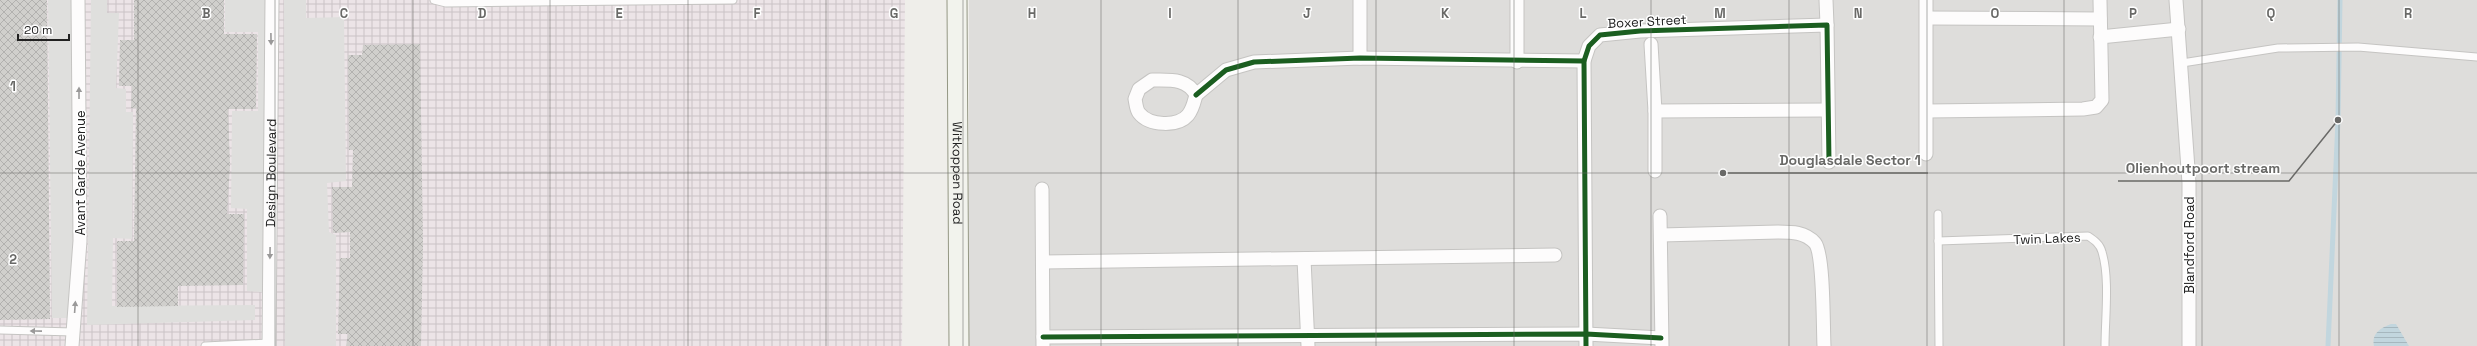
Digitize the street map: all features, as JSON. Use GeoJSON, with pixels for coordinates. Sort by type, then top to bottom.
{"type":"FeatureCollection","features":[{"type":"Feature","properties":{"kind":"main road","name":"Witkoppen Road"},"geometry":{"type":"LineString","coordinates":[[957,0],[959,346]]}},
{"type":"Feature","properties":{"kind":"street","name":"Avant Garde Avenue"},"geometry":{"type":"LineString","coordinates":[[72,346],[80,241],[78,0]]}},
{"type":"Feature","properties":{"kind":"street","name":"Design Boulevard"},"geometry":{"type":"LineString","coordinates":[[269,345],[272,0]]}},
{"type":"Feature","properties":{"kind":"street"},"geometry":{"type":"LineString","coordinates":[[1360,0],[1360,58]]}},
{"type":"Feature","properties":{"kind":"street"},"geometry":{"type":"LineString","coordinates":[[1517,0],[1517,62]]}},
{"type":"Feature","properties":{"kind":"street"},"geometry":{"type":"LineString","coordinates":[[1826,0],[1829,162]]}},
{"type":"Feature","properties":{"kind":"street"},"geometry":{"type":"LineString","coordinates":[[1926,0],[1926,154]]}},
{"type":"Feature","properties":{"kind":"street"},"geometry":{"type":"LineString","coordinates":[[1927,111],[2083,109],[2096,106],[2102,100],[2100,0]]}},
{"type":"Feature","properties":{"kind":"street","name":"Blandford Road"},"geometry":{"type":"LineString","coordinates":[[2176,0],[2182,63],[2189,183],[2189,346]]}},
{"type":"Feature","properties":{"kind":"street"},"geometry":{"type":"LineString","coordinates":[[1927,18],[2100,19]]}},
{"type":"Feature","properties":{"kind":"street","name":"Boxer Street"},"geometry":{"type":"LineString","coordinates":[[1586,340],[1584,61],[1590,46],[1597,38],[1612,32],[1827,25]]}},
{"type":"Feature","properties":{"kind":"street"},"geometry":{"type":"LineString","coordinates":[[2100,37],[2179,29]]}},
{"type":"Feature","properties":{"kind":"street"},"geometry":{"type":"LineString","coordinates":[[1651,44],[1655,111],[1655,171]]}},
{"type":"Feature","properties":{"kind":"street"},"geometry":{"type":"LineString","coordinates":[[1196,95],[1192,88],[1182,81],[1152,80],[1138,89],[1135,99],[1139,114],[1146,119],[1156,123],[1178,122],[1187,116],[1194,106],[1196,95],[1226,70],[1240,65],[1360,58],[1517,62],[1584,61]]}},
{"type":"Feature","properties":{"kind":"street"},"geometry":{"type":"LineString","coordinates":[[1655,111],[1827,110]]}},
{"type":"Feature","properties":{"kind":"street"},"geometry":{"type":"LineString","coordinates":[[1042,189],[1043,342],[1534,340],[1661,342],[1660,216]]}},
{"type":"Feature","properties":{"kind":"street"},"geometry":{"type":"LineString","coordinates":[[1660,235],[1795,232],[1808,238],[1818,247],[1820,253],[1824,346]]}},
{"type":"Feature","properties":{"kind":"street"},"geometry":{"type":"LineString","coordinates":[[1043,262],[1555,255]]}},
{"type":"Feature","properties":{"kind":"street"},"geometry":{"type":"LineString","coordinates":[[1304,259],[1308,341]]}},
{"type":"Feature","properties":{"kind":"lane"},"geometry":{"type":"LineString","coordinates":[[434,0],[446,3],[538,0],[733,0]]}},
{"type":"Feature","properties":{"kind":"lane"},"geometry":{"type":"LineString","coordinates":[[2182,63],[2263,50],[2358,47],[2477,57]]}},
{"type":"Feature","properties":{"kind":"lane"},"geometry":{"type":"LineString","coordinates":[[1938,214],[1939,346]]}},
{"type":"Feature","properties":{"kind":"lane","name":"Twin Lakes"},"geometry":{"type":"LineString","coordinates":[[1938,242],[2088,236],[2095,240],[2102,251],[2105,268],[2105,346]]}},
{"type":"Feature","properties":{"kind":"lane"},"geometry":{"type":"LineString","coordinates":[[0,330],[73,332]]}},
{"type":"Feature","properties":{"kind":"lane"},"geometry":{"type":"LineString","coordinates":[[205,346],[269,345]]}},
{"type":"Feature","properties":{"kind":"shaded area"},"geometry":{"type":"Polygon","coordinates":[[[0,0],[905,0],[902,346],[0,346],[0,0]]]}},
{"type":"Feature","properties":{"kind":"shaded area"},"geometry":{"type":"Polygon","coordinates":[[[48,0],[75,0],[78,318],[52,318],[48,0]]]}},
{"type":"Feature","properties":{"kind":"shaded area"},"geometry":{"type":"Polygon","coordinates":[[[91,0],[107,0],[107,13],[119,13],[116,88],[126,89],[126,112],[133,112],[132,239],[113,238],[112,306],[255,305],[255,320],[87,325],[91,0]]]}},
{"type":"Feature","properties":{"kind":"shaded area"},"geometry":{"type":"Polygon","coordinates":[[[225,0],[272,0],[272,293],[247,291],[247,209],[231,208],[232,111],[258,111],[258,32],[225,32],[225,0]]]}},
{"type":"Feature","properties":{"kind":"shaded area"},"geometry":{"type":"Polygon","coordinates":[[[284,0],[306,0],[306,18],[344,17],[346,181],[327,183],[329,232],[336,235],[336,346],[285,346],[284,0]]]}},
{"type":"Feature","properties":{"kind":"shaded area"},"geometry":{"type":"Polygon","coordinates":[[[969,0],[2477,0],[2477,346],[969,346],[969,0]]]}},
{"type":"Feature","properties":{"kind":"water"},"geometry":{"type":"Polygon","coordinates":[[[2391,324],[2396,324],[2409,346],[2374,346],[2373,341],[2375,334],[2380,329],[2391,324]]]}},
{"type":"Feature","properties":{"kind":"building"},"geometry":{"type":"Polygon","coordinates":[[[0,0],[47,0],[50,319],[0,320],[0,0]]]}},
{"type":"Feature","properties":{"kind":"building"},"geometry":{"type":"Polygon","coordinates":[[[134,0],[224,0],[224,34],[257,34],[256,109],[228,109],[230,165],[227,214],[244,214],[243,285],[178,286],[178,306],[117,307],[117,241],[134,241],[136,108],[131,108],[132,86],[119,86],[120,40],[134,40],[134,0]]]}},
{"type":"Feature","properties":{"kind":"building"},"geometry":{"type":"Polygon","coordinates":[[[420,44],[423,244],[421,346],[346,346],[348,334],[338,334],[340,258],[350,258],[350,232],[333,233],[332,187],[352,187],[353,150],[349,150],[348,55],[362,55],[363,45],[420,44]]]}},
{"type":"Feature","properties":{"kind":"waterway"},"geometry":{"type":"LineString","coordinates":[[2328,346],[2338,120],[2340,0]]}},
{"type":"Feature","properties":{"kind":"cycle path"},"geometry":{"type":"LineString","coordinates":[[1586,346],[1584,61],[1589,46],[1600,35],[1640,31],[1827,25],[1829,162]]}},
{"type":"Feature","properties":{"kind":"cycle path"},"geometry":{"type":"LineString","coordinates":[[1196,95],[1226,70],[1254,62],[1360,58],[1584,61]]}},
{"type":"Feature","properties":{"kind":"cycle path"},"geometry":{"type":"LineString","coordinates":[[1043,337],[1586,334],[1661,338]]}},
{"type":"Feature","properties":{"kind":"place","name":"Olienhoutpoort stream"},"geometry":{"type":"Point","coordinates":[2338,120]}},
{"type":"Feature","properties":{"kind":"place","name":"Douglasdale Sector 1"},"geometry":{"type":"Point","coordinates":[1723,173]}}]}
